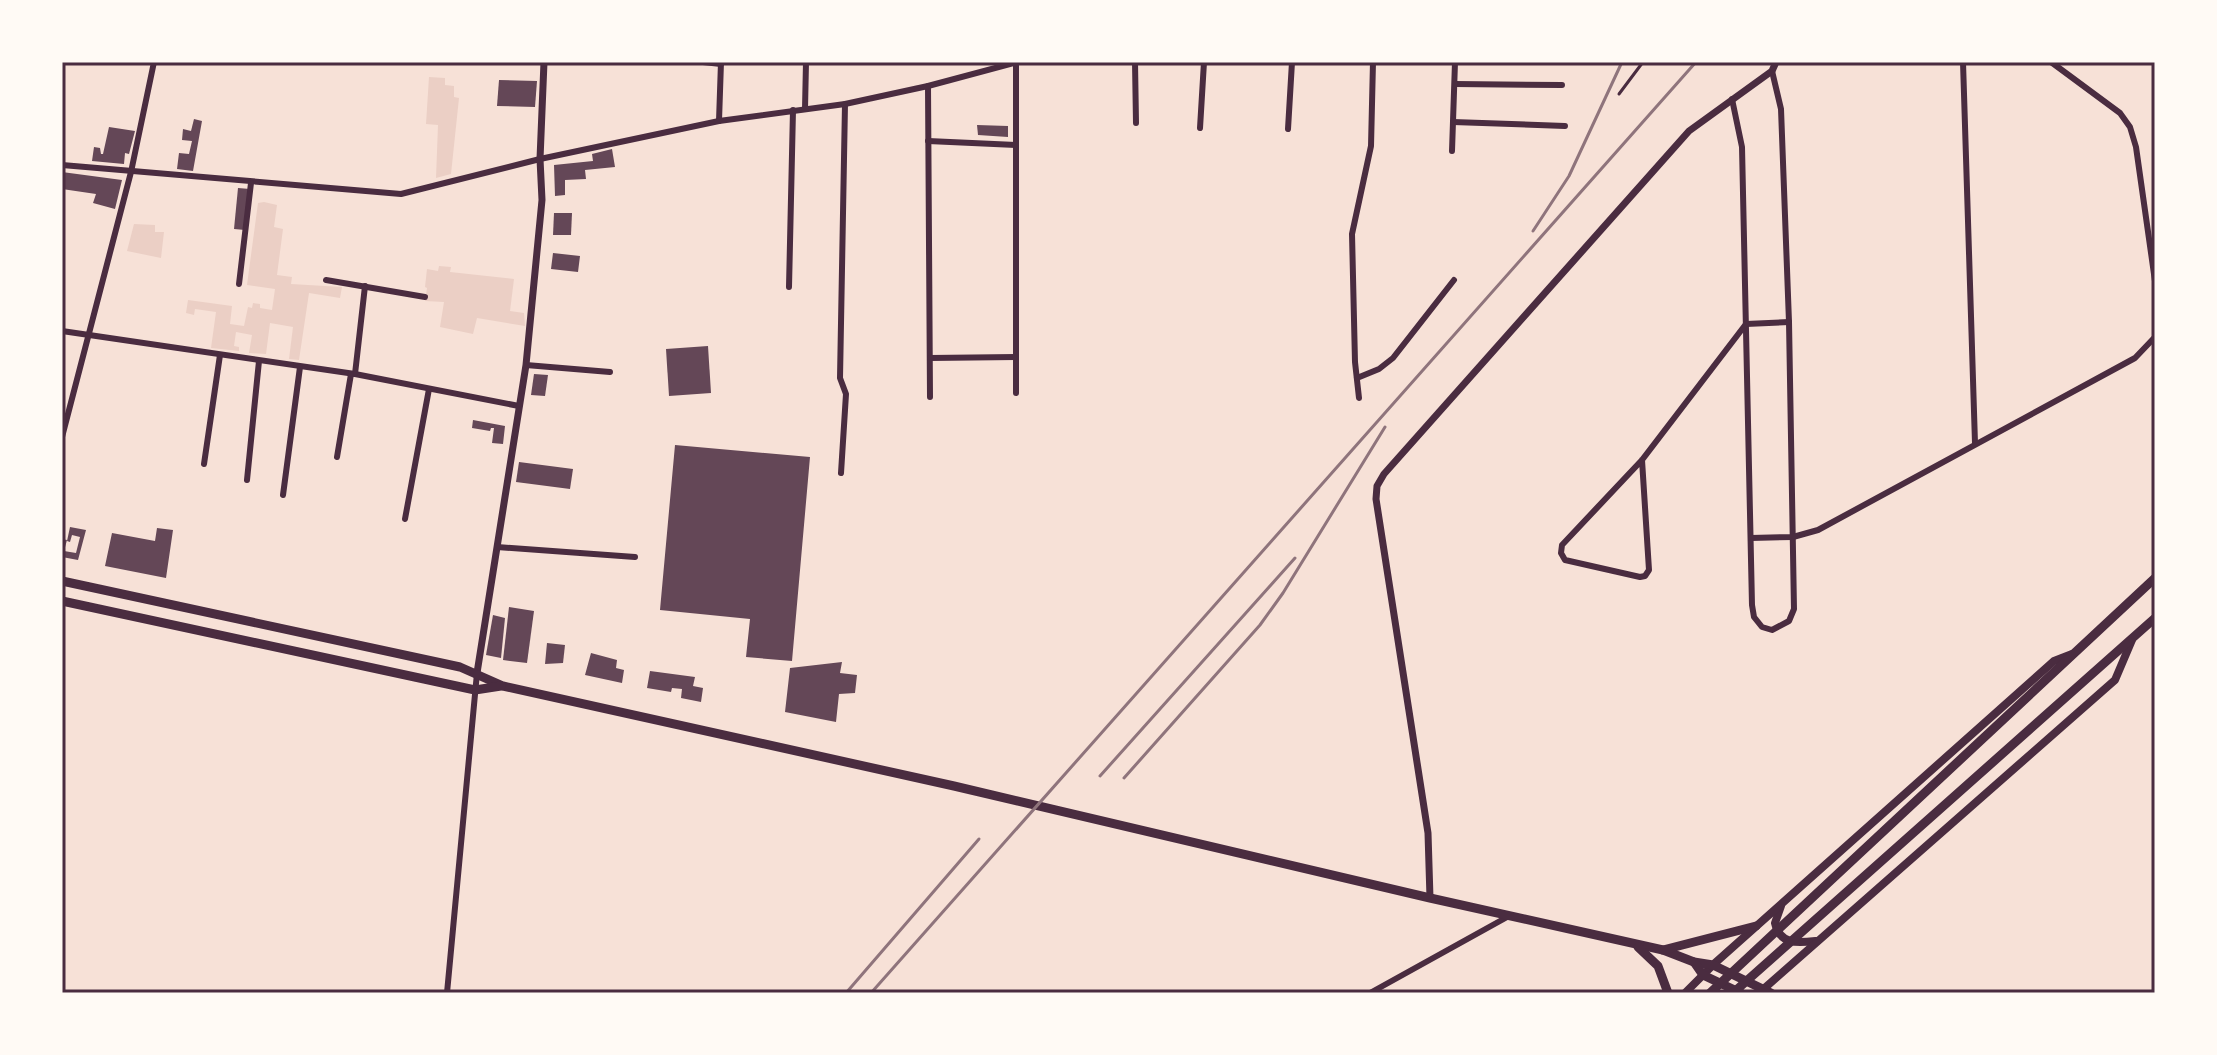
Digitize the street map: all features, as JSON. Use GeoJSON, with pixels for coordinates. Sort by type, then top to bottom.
{"type":"FeatureCollection","features":[{"type":"Feature","properties":{"kind":"main road"},"geometry":{"type":"LineString","coordinates":[[1710,993],[2155,578]]}},
{"type":"Feature","properties":{"kind":"main road"},"geometry":{"type":"LineString","coordinates":[[62,581],[477,673],[503,686],[1082,815],[1663,950],[1694,962],[1713,965],[1765,992],[1816,941],[2115,680],[2132,640]]}},
{"type":"Feature","properties":{"kind":"main road"},"geometry":{"type":"LineString","coordinates":[[62,601],[475,690],[503,686]]}},
{"type":"Feature","properties":{"kind":"main road"},"geometry":{"type":"LineString","coordinates":[[1733,993],[2155,618]]}},
{"type":"Feature","properties":{"kind":"main road"},"geometry":{"type":"LineString","coordinates":[[1685,993],[1783,901],[2054,661],[2076,653]]}},
{"type":"Feature","properties":{"kind":"main road"},"geometry":{"type":"LineString","coordinates":[[1783,901],[1775,917],[1776,930],[1780,935],[1792,943],[1816,941]]}},
{"type":"Feature","properties":{"kind":"main road"},"geometry":{"type":"LineString","coordinates":[[1663,950],[1756,926]]}},
{"type":"Feature","properties":{"kind":"main road"},"geometry":{"type":"LineString","coordinates":[[1635,945],[1658,966],[1668,993]]}},
{"type":"Feature","properties":{"kind":"main road"},"geometry":{"type":"LineString","coordinates":[[1694,962],[1703,975],[1741,993]]}},
{"type":"Feature","properties":{"kind":"street"},"geometry":{"type":"LineString","coordinates":[[62,437],[131,172],[154,62]]}},
{"type":"Feature","properties":{"kind":"street"},"geometry":{"type":"LineString","coordinates":[[447,993],[477,673],[526,365],[540,235],[544,62]]}},
{"type":"Feature","properties":{"kind":"street"},"geometry":{"type":"LineString","coordinates":[[703,62],[721,63],[719,121]]}},
{"type":"Feature","properties":{"kind":"street"},"geometry":{"type":"LineString","coordinates":[[805,109],[806,62]]}},
{"type":"Feature","properties":{"kind":"street"},"geometry":{"type":"LineString","coordinates":[[1135,62],[1136,123]]}},
{"type":"Feature","properties":{"kind":"street"},"geometry":{"type":"LineString","coordinates":[[1200,128],[1204,62]]}},
{"type":"Feature","properties":{"kind":"street"},"geometry":{"type":"LineString","coordinates":[[1288,129],[1292,62]]}},
{"type":"Feature","properties":{"kind":"street"},"geometry":{"type":"LineString","coordinates":[[1359,398],[1352,234],[1371,146],[1373,62]]}},
{"type":"Feature","properties":{"kind":"street"},"geometry":{"type":"LineString","coordinates":[[1452,151],[1455,62]]}},
{"type":"Feature","properties":{"kind":"street"},"geometry":{"type":"LineString","coordinates":[[1430,898],[1428,833],[1376,499],[1377,486],[1384,474],[1689,131],[1772,71],[1776,62]]}},
{"type":"Feature","properties":{"kind":"street"},"geometry":{"type":"LineString","coordinates":[[1963,62],[1975,443]]}},
{"type":"Feature","properties":{"kind":"street"},"geometry":{"type":"LineString","coordinates":[[2051,62],[2120,113],[2130,127],[2136,147],[2155,281]]}},
{"type":"Feature","properties":{"kind":"street"},"geometry":{"type":"LineString","coordinates":[[62,165],[401,194],[540,159],[719,121],[845,104],[1017,63],[1016,393]]}},
{"type":"Feature","properties":{"kind":"street"},"geometry":{"type":"LineString","coordinates":[[1732,99],[1742,147],[1752,605],[1754,617],[1762,627],[1772,630],[1789,621],[1794,609],[1789,322],[1781,109],[1772,71]]}},
{"type":"Feature","properties":{"kind":"street"},"geometry":{"type":"LineString","coordinates":[[1455,84],[1562,85]]}},
{"type":"Feature","properties":{"kind":"street"},"geometry":{"type":"LineString","coordinates":[[928,86],[930,397]]}},
{"type":"Feature","properties":{"kind":"street"},"geometry":{"type":"LineString","coordinates":[[841,473],[846,394],[840,378],[845,104]]}},
{"type":"Feature","properties":{"kind":"street"},"geometry":{"type":"LineString","coordinates":[[789,287],[793,110]]}},
{"type":"Feature","properties":{"kind":"street"},"geometry":{"type":"LineString","coordinates":[[1453,122],[1565,126]]}},
{"type":"Feature","properties":{"kind":"street"},"geometry":{"type":"LineString","coordinates":[[928,141],[1016,145]]}},
{"type":"Feature","properties":{"kind":"street"},"geometry":{"type":"LineString","coordinates":[[239,284],[251,183]]}},
{"type":"Feature","properties":{"kind":"street"},"geometry":{"type":"LineString","coordinates":[[326,280],[425,297]]}},
{"type":"Feature","properties":{"kind":"street"},"geometry":{"type":"LineString","coordinates":[[1357,378],[1379,369],[1393,358],[1454,280]]}},
{"type":"Feature","properties":{"kind":"street"},"geometry":{"type":"LineString","coordinates":[[337,457],[365,286]]}},
{"type":"Feature","properties":{"kind":"street"},"geometry":{"type":"LineString","coordinates":[[1642,460],[1647,574],[1640,577],[1565,560],[1561,553],[1562,545],[1642,460],[1746,324],[1789,322]]}},
{"type":"Feature","properties":{"kind":"street"},"geometry":{"type":"LineString","coordinates":[[62,331],[353,374],[519,406]]}},
{"type":"Feature","properties":{"kind":"street"},"geometry":{"type":"LineString","coordinates":[[1751,538],[1793,537],[1818,530],[2135,358],[2155,337]]}},
{"type":"Feature","properties":{"kind":"street"},"geometry":{"type":"LineString","coordinates":[[204,464],[220,355]]}},
{"type":"Feature","properties":{"kind":"street"},"geometry":{"type":"LineString","coordinates":[[930,358],[1016,357]]}},
{"type":"Feature","properties":{"kind":"street"},"geometry":{"type":"LineString","coordinates":[[247,480],[259,361]]}},
{"type":"Feature","properties":{"kind":"street"},"geometry":{"type":"LineString","coordinates":[[526,365],[610,372]]}},
{"type":"Feature","properties":{"kind":"street"},"geometry":{"type":"LineString","coordinates":[[283,495],[300,367]]}},
{"type":"Feature","properties":{"kind":"street"},"geometry":{"type":"LineString","coordinates":[[405,519],[429,389]]}},
{"type":"Feature","properties":{"kind":"street"},"geometry":{"type":"LineString","coordinates":[[497,547],[635,557]]}},
{"type":"Feature","properties":{"kind":"street"},"geometry":{"type":"LineString","coordinates":[[1370,993],[1509,916]]}},
{"type":"Feature","properties":{"kind":"lane"},"geometry":{"type":"LineString","coordinates":[[1619,94],[1643,62]]}},
{"type":"Feature","properties":{"kind":"shaded area"},"geometry":{"type":"Polygon","coordinates":[[[429,77],[445,78],[445,85],[454,86],[454,97],[459,98],[451,174],[436,178],[438,125],[426,124],[429,77]]]}},
{"type":"Feature","properties":{"kind":"shaded area"},"geometry":{"type":"Polygon","coordinates":[[[258,203],[277,205],[274,227],[283,229],[277,275],[292,277],[291,284],[342,287],[340,298],[309,293],[299,360],[289,359],[293,327],[270,323],[266,354],[249,353],[252,335],[236,332],[234,346],[239,347],[239,351],[211,348],[216,312],[195,309],[194,315],[186,313],[188,300],[232,306],[230,324],[244,326],[248,307],[252,308],[253,303],[272,310],[275,289],[247,285],[258,203]]]}},
{"type":"Feature","properties":{"kind":"shaded area"},"geometry":{"type":"Polygon","coordinates":[[[134,224],[155,225],[155,232],[164,232],[161,258],[127,251],[134,224]]]}},
{"type":"Feature","properties":{"kind":"shaded area"},"geometry":{"type":"Polygon","coordinates":[[[439,266],[451,267],[450,272],[514,279],[510,311],[524,313],[525,326],[477,318],[473,334],[440,327],[444,302],[425,301],[427,269],[438,271],[439,266]]]}},
{"type":"Feature","properties":{"kind":"building"},"geometry":{"type":"Polygon","coordinates":[[[499,80],[537,81],[535,107],[497,106],[499,80]]]}},
{"type":"Feature","properties":{"kind":"building"},"geometry":{"type":"Polygon","coordinates":[[[194,119],[202,121],[193,171],[177,169],[179,153],[189,154],[192,141],[182,140],[183,129],[191,131],[194,119]]]}},
{"type":"Feature","properties":{"kind":"building"},"geometry":{"type":"Polygon","coordinates":[[[977,125],[1008,126],[1008,137],[978,135],[977,125]]]}},
{"type":"Feature","properties":{"kind":"building"},"geometry":{"type":"Polygon","coordinates":[[[109,127],[135,131],[129,154],[125,153],[124,164],[92,161],[94,147],[100,148],[103,154],[109,127]]]}},
{"type":"Feature","properties":{"kind":"building"},"geometry":{"type":"Polygon","coordinates":[[[612,149],[615,167],[585,170],[586,179],[565,180],[565,195],[555,196],[554,165],[593,161],[592,154],[612,149]]]}},
{"type":"Feature","properties":{"kind":"building"},"geometry":{"type":"Polygon","coordinates":[[[62,172],[122,180],[115,209],[93,203],[96,194],[62,189],[62,172]]]}},
{"type":"Feature","properties":{"kind":"building"},"geometry":{"type":"Polygon","coordinates":[[[238,188],[250,189],[245,230],[234,229],[238,188]]]}},
{"type":"Feature","properties":{"kind":"building"},"geometry":{"type":"Polygon","coordinates":[[[554,213],[572,213],[571,235],[553,235],[554,213]]]}},
{"type":"Feature","properties":{"kind":"building"},"geometry":{"type":"Polygon","coordinates":[[[553,253],[580,256],[578,272],[551,269],[553,253]]]}},
{"type":"Feature","properties":{"kind":"building"},"geometry":{"type":"Polygon","coordinates":[[[708,346],[711,393],[669,396],[666,349],[708,346]]]}},
{"type":"Feature","properties":{"kind":"building"},"geometry":{"type":"Polygon","coordinates":[[[534,374],[548,375],[545,396],[531,395],[534,374]]]}},
{"type":"Feature","properties":{"kind":"building"},"geometry":{"type":"Polygon","coordinates":[[[473,420],[505,426],[503,444],[492,443],[494,428],[490,431],[472,428],[473,420]]]}},
{"type":"Feature","properties":{"kind":"building"},"geometry":{"type":"Polygon","coordinates":[[[675,445],[810,457],[792,661],[746,657],[750,619],[660,610],[675,445]]]}},
{"type":"Feature","properties":{"kind":"building"},"geometry":{"type":"Polygon","coordinates":[[[519,462],[573,469],[570,489],[516,482],[519,462]]]}},
{"type":"Feature","properties":{"kind":"building"},"geometry":{"type":"Polygon","coordinates":[[[70,527],[86,530],[78,560],[62,557],[62,539],[67,540],[64,551],[76,553],[80,537],[72,535],[70,542],[67,541],[70,527]]]}},
{"type":"Feature","properties":{"kind":"building"},"geometry":{"type":"Polygon","coordinates":[[[157,528],[173,530],[166,578],[105,566],[112,533],[155,541],[157,528]]]}},
{"type":"Feature","properties":{"kind":"building"},"geometry":{"type":"Polygon","coordinates":[[[509,607],[534,611],[527,663],[503,660],[509,607]]]}},
{"type":"Feature","properties":{"kind":"building"},"geometry":{"type":"Polygon","coordinates":[[[493,615],[505,618],[501,658],[486,655],[493,615]]]}},
{"type":"Feature","properties":{"kind":"building"},"geometry":{"type":"Polygon","coordinates":[[[547,643],[565,645],[563,663],[545,664],[547,643]]]}},
{"type":"Feature","properties":{"kind":"building"},"geometry":{"type":"Polygon","coordinates":[[[591,653],[617,660],[616,668],[624,670],[622,683],[585,675],[591,653]]]}},
{"type":"Feature","properties":{"kind":"building"},"geometry":{"type":"Polygon","coordinates":[[[842,662],[840,673],[857,675],[855,693],[839,694],[836,722],[785,712],[790,668],[842,662]]]}},
{"type":"Feature","properties":{"kind":"building"},"geometry":{"type":"Polygon","coordinates":[[[650,671],[695,677],[693,686],[703,688],[701,702],[681,698],[682,689],[672,688],[671,692],[647,688],[650,671]]]}},
{"type":"Feature","properties":{"kind":"railway"},"geometry":{"type":"LineString","coordinates":[[1533,231],[1569,176],[1622,62]]}},
{"type":"Feature","properties":{"kind":"railway"},"geometry":{"type":"LineString","coordinates":[[871,993],[1696,62]]}},
{"type":"Feature","properties":{"kind":"railway"},"geometry":{"type":"LineString","coordinates":[[1124,778],[1260,625],[1385,427]]}},
{"type":"Feature","properties":{"kind":"railway"},"geometry":{"type":"LineString","coordinates":[[1100,776],[1295,558]]}},
{"type":"Feature","properties":{"kind":"railway"},"geometry":{"type":"LineString","coordinates":[[846,993],[979,839]]}}]}
